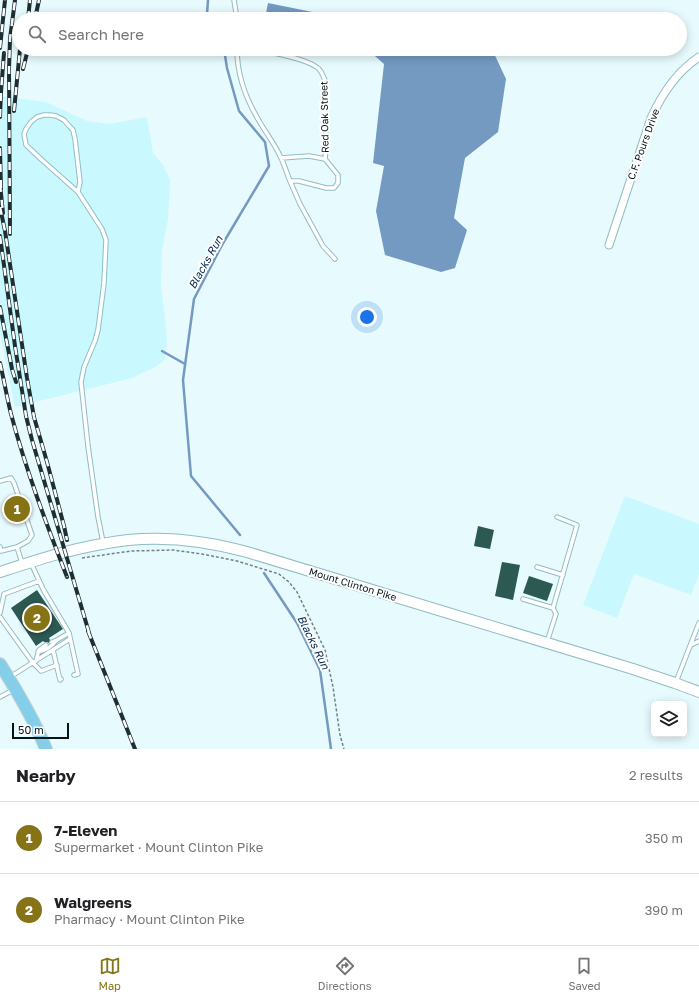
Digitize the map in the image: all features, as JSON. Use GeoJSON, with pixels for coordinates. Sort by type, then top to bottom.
{"type":"FeatureCollection","features":[{"type":"Feature","properties":{"kind":"main road","name":"Mount Clinton Pike"},"geometry":{"type":"LineString","coordinates":[[0,572],[56,554],[103,543],[165,539],[228,547],[547,643],[675,683],[699,692]]}},
{"type":"Feature","properties":{"kind":"main road"},"geometry":{"type":"LineString","coordinates":[[0,664],[33,719],[46,749]]}},
{"type":"Feature","properties":{"kind":"street","name":"C.F. Pours Drive"},"geometry":{"type":"LineString","coordinates":[[609,245],[655,108],[678,74],[699,57]]}},
{"type":"Feature","properties":{"kind":"lane"},"geometry":{"type":"LineString","coordinates":[[234,0],[235,12]]}},
{"type":"Feature","properties":{"kind":"lane"},"geometry":{"type":"LineString","coordinates":[[238,56],[239,75],[244,92],[281,158],[300,204],[323,246],[335,259]]}},
{"type":"Feature","properties":{"kind":"lane","name":"Red Oak Street"},"geometry":{"type":"LineString","coordinates":[[286,56],[314,65],[322,73],[325,80],[326,148],[324,159]]}},
{"type":"Feature","properties":{"kind":"lane"},"geometry":{"type":"LineString","coordinates":[[78,192],[80,182],[73,130],[64,120],[56,116],[44,115],[38,117],[31,122],[26,129],[24,134],[26,144],[78,192],[102,229],[106,240],[104,283],[98,330],[84,366],[81,382],[89,453],[103,543]]}},
{"type":"Feature","properties":{"kind":"lane","name":"Red Oak Street"},"geometry":{"type":"LineString","coordinates":[[281,158],[308,156],[324,159],[338,175],[338,183],[334,188],[326,188],[299,181],[290,182]]}},
{"type":"Feature","properties":{"kind":"lane"},"geometry":{"type":"LineString","coordinates":[[0,481],[11,478],[14,483],[32,535],[28,541],[17,547],[0,549]]}},
{"type":"Feature","properties":{"kind":"lane"},"geometry":{"type":"LineString","coordinates":[[547,643],[556,614],[553,608],[577,525],[557,517]]}},
{"type":"Feature","properties":{"kind":"lane"},"geometry":{"type":"LineString","coordinates":[[17,547],[39,581],[69,633],[73,651],[73,664],[78,674],[74,675]]}},
{"type":"Feature","properties":{"kind":"lane"},"geometry":{"type":"LineString","coordinates":[[537,567],[563,575]]}},
{"type":"Feature","properties":{"kind":"lane"},"geometry":{"type":"LineString","coordinates":[[0,613],[4,594],[39,581]]}},
{"type":"Feature","properties":{"kind":"lane"},"geometry":{"type":"LineString","coordinates":[[523,599],[553,608]]}},
{"type":"Feature","properties":{"kind":"lane"},"geometry":{"type":"LineString","coordinates":[[0,617],[41,671],[57,665],[61,661]]}},
{"type":"Feature","properties":{"kind":"lane"},"geometry":{"type":"LineString","coordinates":[[675,683],[699,623]]}},
{"type":"Feature","properties":{"kind":"lane"},"geometry":{"type":"LineString","coordinates":[[52,642],[69,633]]}},
{"type":"Feature","properties":{"kind":"lane"},"geometry":{"type":"LineString","coordinates":[[0,697],[34,662],[70,639]]}},
{"type":"Feature","properties":{"kind":"lane"},"geometry":{"type":"LineString","coordinates":[[38,652],[54,644],[57,640]]}},
{"type":"Feature","properties":{"kind":"lane"},"geometry":{"type":"LineString","coordinates":[[690,646],[699,641]]}},
{"type":"Feature","properties":{"kind":"lane"},"geometry":{"type":"LineString","coordinates":[[34,662],[39,650],[46,645]]}},
{"type":"Feature","properties":{"kind":"lane"},"geometry":{"type":"LineString","coordinates":[[53,650],[57,665],[61,672],[60,680],[61,679]]}},
{"type":"Feature","properties":{"kind":"lane"},"geometry":{"type":"LineString","coordinates":[[68,653],[73,651]]}},
{"type":"Feature","properties":{"kind":"lane"},"geometry":{"type":"LineString","coordinates":[[55,657],[60,655]]}},
{"type":"Feature","properties":{"kind":"lane"},"geometry":{"type":"LineString","coordinates":[[57,665],[62,666]]}},
{"type":"Feature","properties":{"kind":"path"},"geometry":{"type":"LineString","coordinates":[[75,550],[78,558],[131,551],[173,550],[237,561],[279,574],[289,582],[297,592],[325,650],[333,687],[340,735],[344,749]]}},
{"type":"Feature","properties":{"kind":"shaded area"},"geometry":{"type":"Polygon","coordinates":[[[268,3],[312,12],[266,12],[268,3]]]}},
{"type":"Feature","properties":{"kind":"shaded area"},"geometry":{"type":"Polygon","coordinates":[[[375,56],[495,56],[506,79],[498,132],[465,158],[454,218],[467,230],[455,268],[441,272],[385,255],[376,211],[384,166],[373,163],[384,64],[375,56]]]}},
{"type":"Feature","properties":{"kind":"shaded area"},"geometry":{"type":"Polygon","coordinates":[[[0,96],[46,102],[87,121],[110,124],[147,117],[153,153],[163,165],[170,180],[168,219],[162,250],[161,284],[167,338],[165,359],[157,366],[132,378],[15,407],[0,333],[0,96]]]}},
{"type":"Feature","properties":{"kind":"shaded area"},"geometry":{"type":"Polygon","coordinates":[[[625,496],[699,524],[699,573],[691,595],[634,574],[617,618],[583,605],[625,496]]]}},
{"type":"Feature","properties":{"kind":"building"},"geometry":{"type":"Polygon","coordinates":[[[478,526],[494,530],[490,549],[474,546],[478,526]]]}},
{"type":"Feature","properties":{"kind":"building"},"geometry":{"type":"Polygon","coordinates":[[[502,562],[520,565],[513,600],[495,596],[502,562]]]}},
{"type":"Feature","properties":{"kind":"building"},"geometry":{"type":"Polygon","coordinates":[[[529,576],[553,584],[547,601],[523,593],[529,576]]]}},
{"type":"Feature","properties":{"kind":"building"},"geometry":{"type":"Polygon","coordinates":[[[37,590],[63,629],[49,638],[49,643],[43,641],[36,646],[11,608],[37,590]]]}},
{"type":"Feature","properties":{"kind":"waterway","name":"Blacks Run"},"geometry":{"type":"LineString","coordinates":[[207,12],[208,0]]}},
{"type":"Feature","properties":{"kind":"waterway","name":"Blacks Run"},"geometry":{"type":"LineString","coordinates":[[225,56],[239,111],[265,142],[269,166],[222,245],[194,299],[183,380],[191,476],[240,535]]}},
{"type":"Feature","properties":{"kind":"waterway"},"geometry":{"type":"LineString","coordinates":[[162,351],[185,364]]}},
{"type":"Feature","properties":{"kind":"waterway","name":"Blacks Run"},"geometry":{"type":"LineString","coordinates":[[264,573],[297,623],[320,670],[331,749]]}},
{"type":"Feature","properties":{"kind":"railway"},"geometry":{"type":"LineString","coordinates":[[0,48],[5,0]]}},
{"type":"Feature","properties":{"kind":"railway"},"geometry":{"type":"LineString","coordinates":[[13,12],[15,0]]}},
{"type":"Feature","properties":{"kind":"railway"},"geometry":{"type":"LineString","coordinates":[[29,12],[30,0]]}},
{"type":"Feature","properties":{"kind":"railway"},"geometry":{"type":"LineString","coordinates":[[36,12],[39,0]]}},
{"type":"Feature","properties":{"kind":"railway"},"geometry":{"type":"LineString","coordinates":[[10,234],[9,69],[12,23]]}},
{"type":"Feature","properties":{"kind":"railway"},"geometry":{"type":"LineString","coordinates":[[0,117],[4,53]]}},
{"type":"Feature","properties":{"kind":"railway"},"geometry":{"type":"LineString","coordinates":[[14,111],[19,56]]}},
{"type":"Feature","properties":{"kind":"railway"},"geometry":{"type":"LineString","coordinates":[[23,69],[26,56]]}},
{"type":"Feature","properties":{"kind":"railway"},"geometry":{"type":"LineString","coordinates":[[0,148],[1,189]]}},
{"type":"Feature","properties":{"kind":"railway"},"geometry":{"type":"LineString","coordinates":[[0,184],[3,213]]}},
{"type":"Feature","properties":{"kind":"railway"},"geometry":{"type":"LineString","coordinates":[[0,207],[34,417],[67,540]]}},
{"type":"Feature","properties":{"kind":"railway"},"geometry":{"type":"LineString","coordinates":[[0,236],[26,416],[90,636]]}},
{"type":"Feature","properties":{"kind":"railway"},"geometry":{"type":"LineString","coordinates":[[0,307],[16,382]]}},
{"type":"Feature","properties":{"kind":"railway"},"geometry":{"type":"LineString","coordinates":[[0,363],[11,414],[23,456],[67,577]]}},
{"type":"Feature","properties":{"kind":"railway"},"geometry":{"type":"LineString","coordinates":[[88,631],[135,749]]}},
{"type":"Feature","properties":{"kind":"place","name":"7-Eleven"},"geometry":{"type":"Point","coordinates":[17,509]}},
{"type":"Feature","properties":{"kind":"place","name":"Walgreens"},"geometry":{"type":"Point","coordinates":[37,618]}}]}
